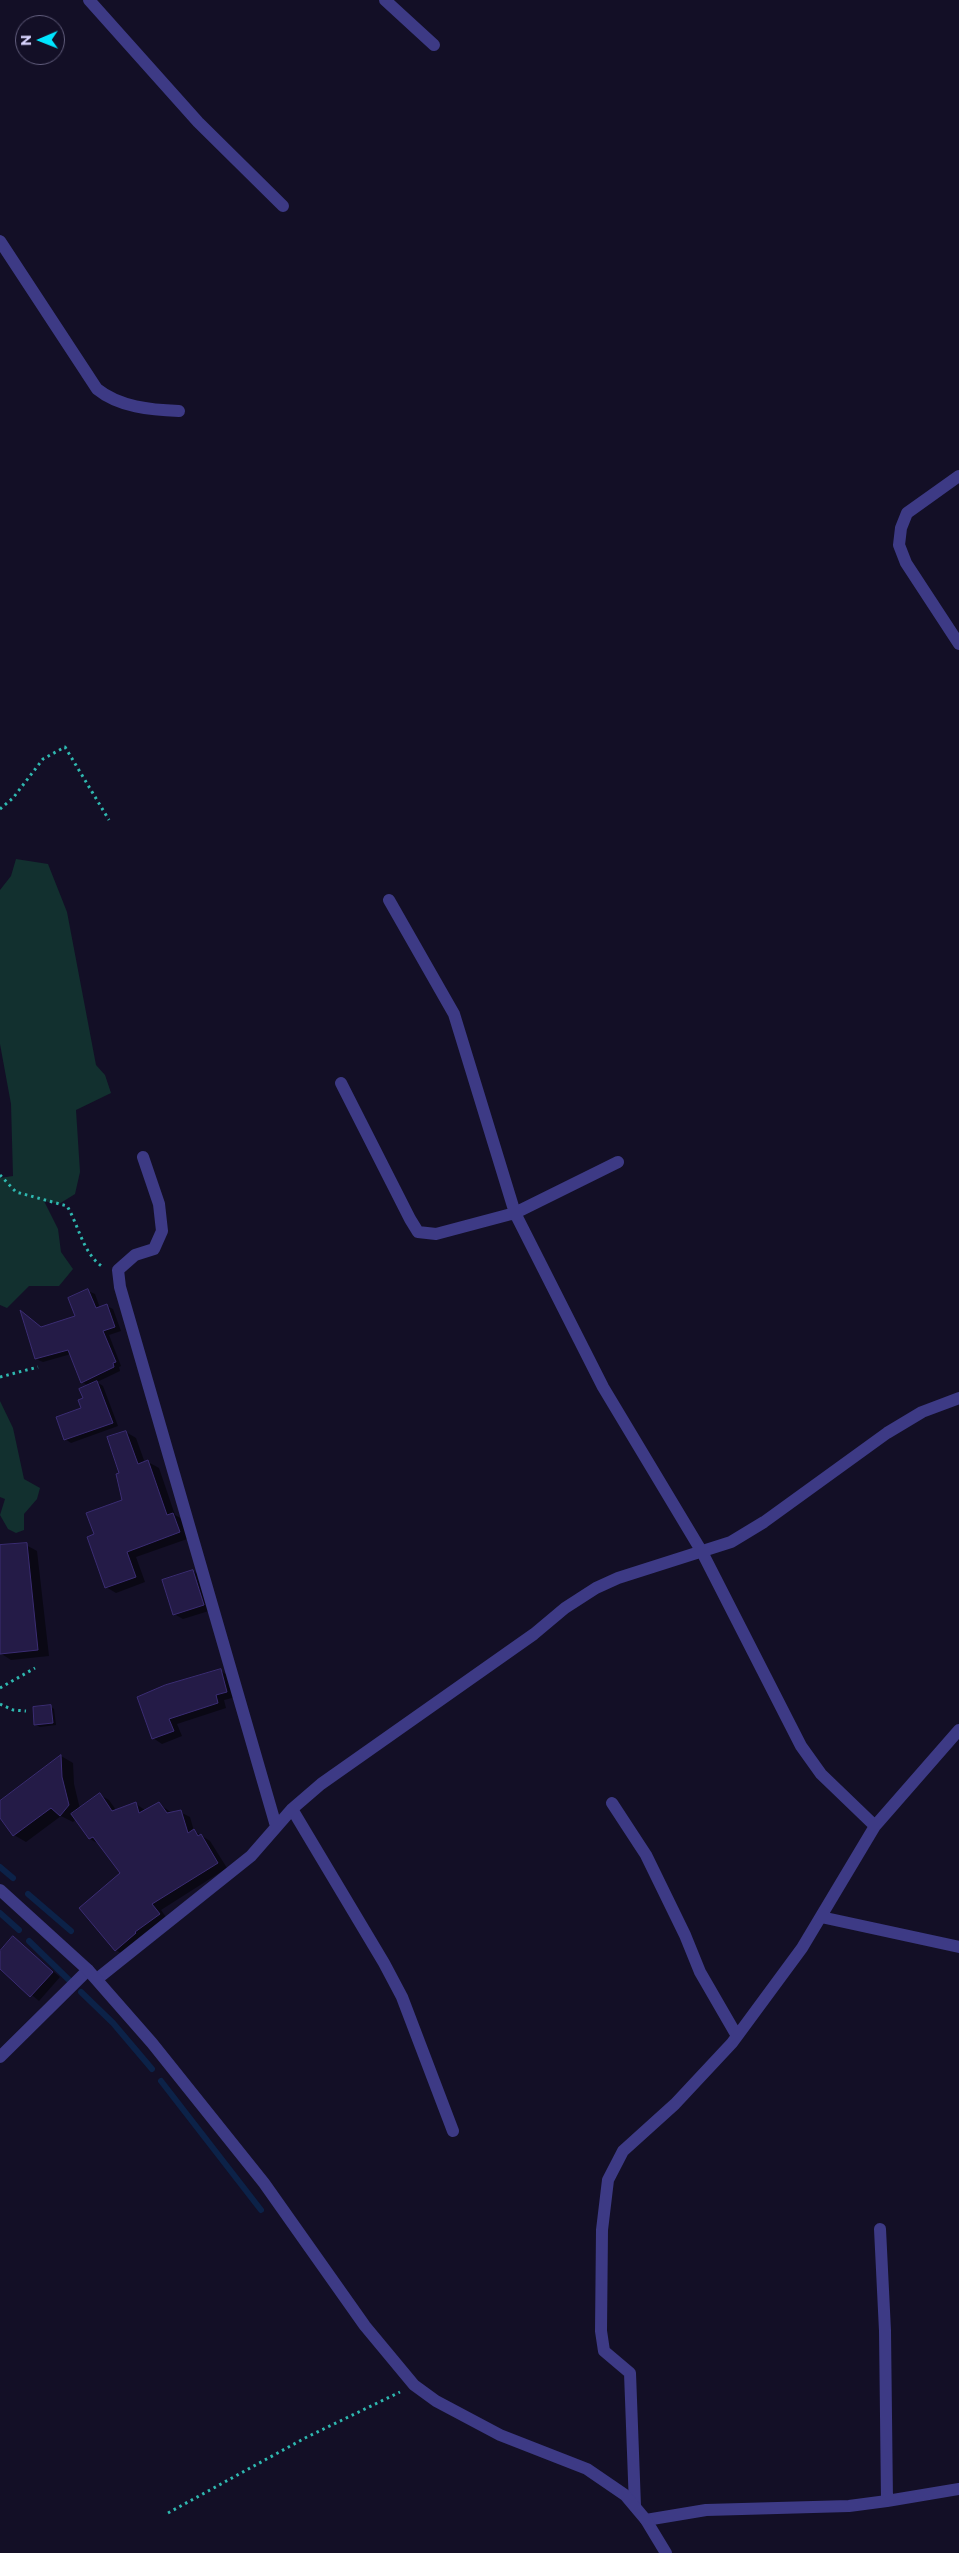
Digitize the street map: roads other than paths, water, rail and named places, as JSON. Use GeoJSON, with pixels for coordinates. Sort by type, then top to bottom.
{"type":"FeatureCollection","features":[{"type":"Feature","properties":{"kind":"street"},"geometry":{"type":"LineString","coordinates":[[90,0],[198,122],[283,206]]}},
{"type":"Feature","properties":{"kind":"street"},"geometry":{"type":"LineString","coordinates":[[385,0],[434,45]]}},
{"type":"Feature","properties":{"kind":"street"},"geometry":{"type":"LineString","coordinates":[[0,241],[97,389],[109,398],[152,410],[179,411]]}},
{"type":"Feature","properties":{"kind":"street"},"geometry":{"type":"LineString","coordinates":[[959,476],[906,513],[901,528],[899,545],[906,562],[959,644]]}},
{"type":"Feature","properties":{"kind":"street"},"geometry":{"type":"LineString","coordinates":[[389,900],[454,1014],[515,1213],[603,1387],[702,1552],[801,1746],[821,1774],[875,1826]]}},
{"type":"Feature","properties":{"kind":"street"},"geometry":{"type":"LineString","coordinates":[[341,1083],[418,1232],[436,1234],[515,1213],[618,1162]]}},
{"type":"Feature","properties":{"kind":"street"},"geometry":{"type":"LineString","coordinates":[[143,1157],[159,1204],[162,1231],[154,1249],[135,1255],[118,1270],[123,1296],[276,1826]]}},
{"type":"Feature","properties":{"kind":"street"},"geometry":{"type":"LineString","coordinates":[[98,1979],[251,1856],[292,1809],[347,1764],[596,1588],[618,1578],[731,1542],[764,1522],[887,1433],[922,1412],[959,1398]]}},
{"type":"Feature","properties":{"kind":"street"},"geometry":{"type":"LineString","coordinates":[[634,2506],[630,2373],[604,2351],[600,2331],[602,2230],[608,2180],[623,2151],[675,2104],[737,2036],[802,1948],[875,1826],[959,1730]]}},
{"type":"Feature","properties":{"kind":"street"},"geometry":{"type":"LineString","coordinates":[[612,1803],[646,1855],[674,1910],[700,1972],[737,2036]]}},
{"type":"Feature","properties":{"kind":"street"},"geometry":{"type":"LineString","coordinates":[[292,1809],[397,1989],[453,2131]]}},
{"type":"Feature","properties":{"kind":"street"},"geometry":{"type":"LineString","coordinates":[[0,1890],[98,1979],[264,2183],[365,2326],[414,2385],[436,2401],[500,2435],[587,2469],[624,2495],[646,2520],[666,2553]]}},
{"type":"Feature","properties":{"kind":"street"},"geometry":{"type":"LineString","coordinates":[[821,1917],[959,1947]]}},
{"type":"Feature","properties":{"kind":"street"},"geometry":{"type":"LineString","coordinates":[[0,2057],[88,1970]]}},
{"type":"Feature","properties":{"kind":"street"},"geometry":{"type":"LineString","coordinates":[[880,2229],[885,2331],[887,2501]]}},
{"type":"Feature","properties":{"kind":"street"},"geometry":{"type":"LineString","coordinates":[[646,2520],[706,2510],[849,2506],[959,2489]]}},
{"type":"Feature","properties":{"kind":"waterway"},"geometry":{"type":"LineString","coordinates":[[0,1867],[13,1878]]}},
{"type":"Feature","properties":{"kind":"waterway"},"geometry":{"type":"LineString","coordinates":[[28,1894],[71,1931]]}},
{"type":"Feature","properties":{"kind":"waterway"},"geometry":{"type":"LineString","coordinates":[[0,1913],[19,1930]]}},
{"type":"Feature","properties":{"kind":"waterway"},"geometry":{"type":"LineString","coordinates":[[29,1941],[69,1980]]}},
{"type":"Feature","properties":{"kind":"waterway"},"geometry":{"type":"LineString","coordinates":[[81,1992],[113,2023],[152,2069]]}},
{"type":"Feature","properties":{"kind":"waterway"},"geometry":{"type":"LineString","coordinates":[[161,2081],[261,2210]]}}]}
